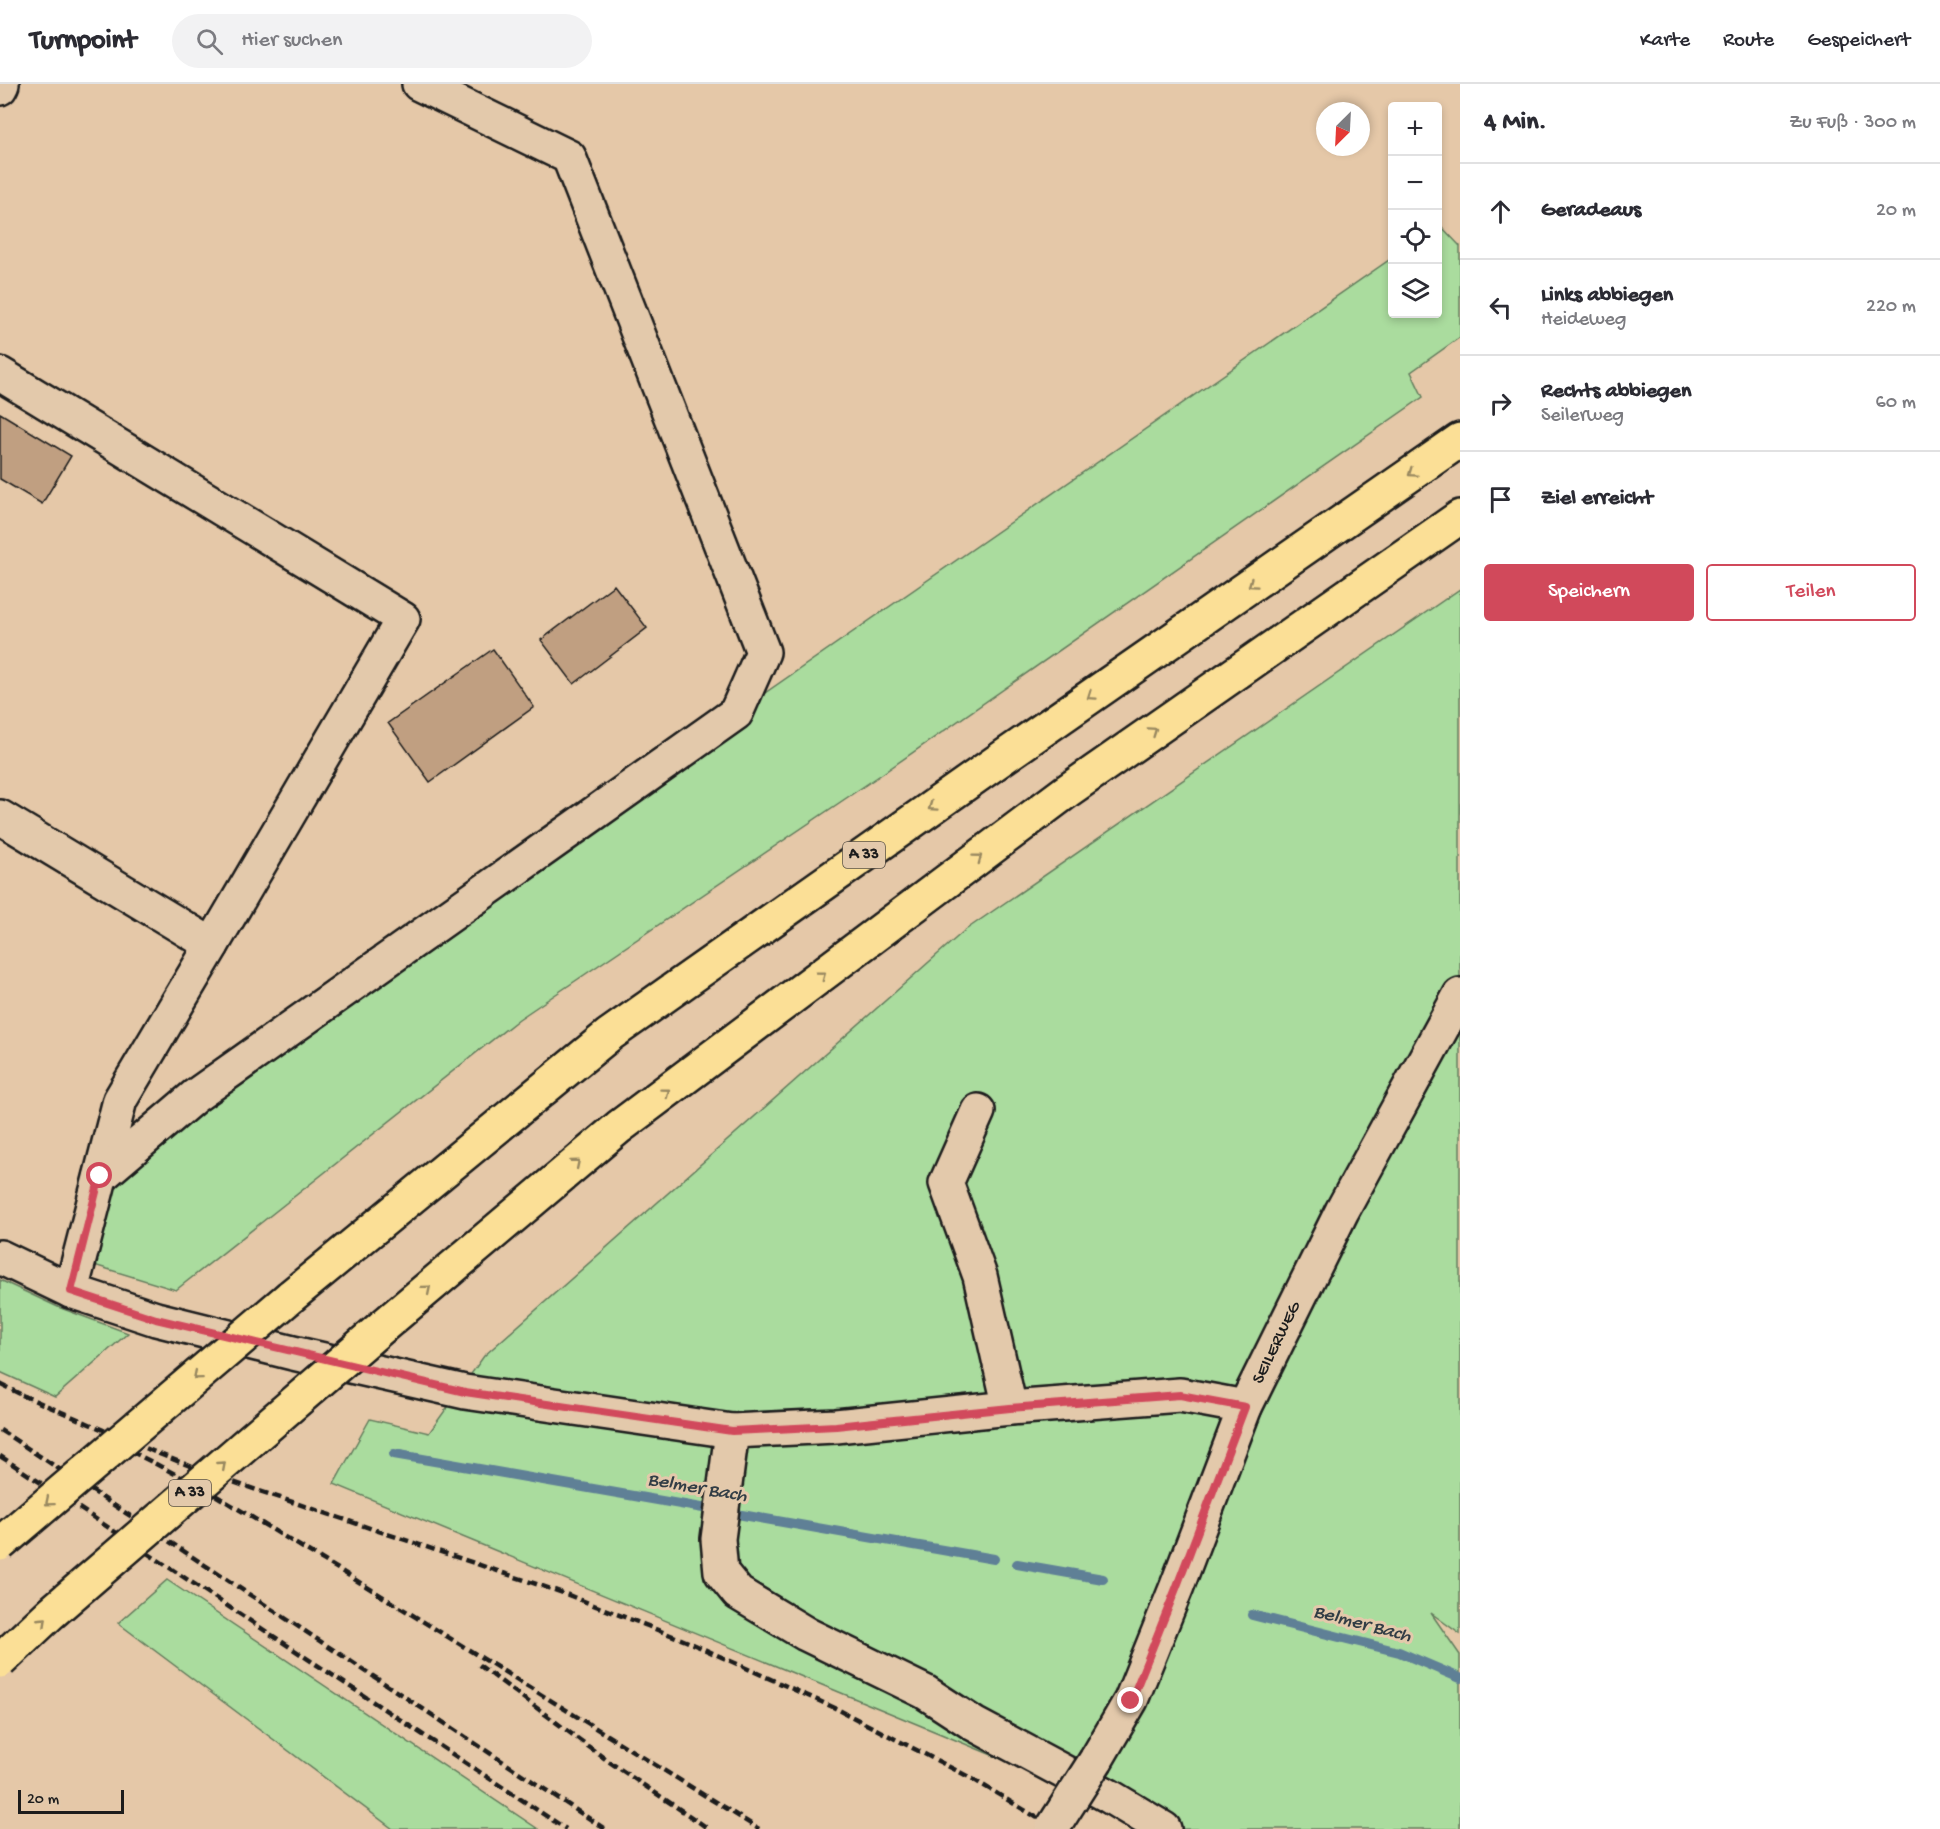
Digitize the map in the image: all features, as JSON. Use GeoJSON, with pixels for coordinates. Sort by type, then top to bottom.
{"type":"FeatureCollection","features":[{"type":"Feature","properties":{"kind":"highway","name":"A 33"},"geometry":{"type":"LineString","coordinates":[[0,1544],[290,1297],[609,1035],[1460,440]]}},
{"type":"Feature","properties":{"kind":"highway","name":"A 33"},"geometry":{"type":"LineString","coordinates":[[0,1660],[51,1613],[382,1327],[620,1127],[1067,791],[1460,517]]}},
{"type":"Feature","properties":{"kind":"street"},"geometry":{"type":"LineString","coordinates":[[100,1176],[195,1096],[736,712],[763,652],[569,157],[419,84]]}},
{"type":"Feature","properties":{"kind":"street"},"geometry":{"type":"LineString","coordinates":[[0,374],[403,619],[120,1100],[71,1291]]}},
{"type":"Feature","properties":{"kind":"street"},"geometry":{"type":"LineString","coordinates":[[0,817],[212,945]]}},
{"type":"Feature","properties":{"kind":"street","name":"SEILERWEG"},"geometry":{"type":"LineString","coordinates":[[1052,1829],[1131,1701],[1245,1407],[1342,1211],[1460,995]]}},
{"type":"Feature","properties":{"kind":"street"},"geometry":{"type":"LineString","coordinates":[[978,1111],[946,1183],[980,1276],[1010,1408]]}},
{"type":"Feature","properties":{"kind":"street"},"geometry":{"type":"LineString","coordinates":[[0,1257],[71,1291],[156,1319],[465,1392],[732,1431],[836,1426],[1010,1408],[1180,1395],[1245,1407]]}},
{"type":"Feature","properties":{"kind":"street"},"geometry":{"type":"LineString","coordinates":[[732,1431],[718,1539],[721,1572],[738,1593],[806,1634],[925,1692],[974,1724],[1109,1796],[1164,1829]]}},
{"type":"Feature","properties":{"kind":"green space"},"geometry":{"type":"Polygon","coordinates":[[[1442,227],[1460,246],[1460,337],[1411,372],[1423,397],[882,774],[519,1019],[176,1290],[81,1261],[101,1176],[736,713],[1388,261],[1388,318],[1442,318],[1442,227]]]}},
{"type":"Feature","properties":{"kind":"green space"},"geometry":{"type":"Polygon","coordinates":[[[1460,589],[1460,1634],[1431,1613],[1460,1655],[1460,1829],[1151,1829],[1106,1802],[334,1484],[370,1419],[429,1433],[484,1356],[964,931],[1460,589]]]}},
{"type":"Feature","properties":{"kind":"green space"},"geometry":{"type":"Polygon","coordinates":[[[0,1280],[58,1307],[128,1333],[55,1397],[0,1372],[0,1280]]]}},
{"type":"Feature","properties":{"kind":"green space"},"geometry":{"type":"Polygon","coordinates":[[[167,1580],[538,1829],[393,1829],[118,1623],[167,1580]]]}},
{"type":"Feature","properties":{"kind":"building"},"geometry":{"type":"Polygon","coordinates":[[[0,413],[71,456],[42,504],[0,479],[0,413]]]}},
{"type":"Feature","properties":{"kind":"building"},"geometry":{"type":"Polygon","coordinates":[[[614,585],[647,628],[574,684],[541,640],[614,585]]]}},
{"type":"Feature","properties":{"kind":"building"},"geometry":{"type":"Polygon","coordinates":[[[493,649],[534,707],[430,782],[388,723],[493,649]]]}},
{"type":"Feature","properties":{"kind":"waterway","name":"Belmer Bach"},"geometry":{"type":"LineString","coordinates":[[394,1454],[994,1559]]}},
{"type":"Feature","properties":{"kind":"waterway","name":"Belmer Bach"},"geometry":{"type":"LineString","coordinates":[[1017,1564],[1103,1579]]}},
{"type":"Feature","properties":{"kind":"waterway","name":"Belmer Bach"},"geometry":{"type":"LineString","coordinates":[[1252,1615],[1399,1652],[1460,1678]]}},
{"type":"Feature","properties":{"kind":"railway"},"geometry":{"type":"LineString","coordinates":[[0,1384],[28,1398]]}},
{"type":"Feature","properties":{"kind":"railway"},"geometry":{"type":"LineString","coordinates":[[22,1395],[218,1477],[563,1593],[686,1641],[835,1708],[971,1778],[1056,1829]]}},
{"type":"Feature","properties":{"kind":"railway"},"geometry":{"type":"LineString","coordinates":[[0,1430],[605,1829]]}},
{"type":"Feature","properties":{"kind":"railway"},"geometry":{"type":"LineString","coordinates":[[119,1445],[210,1492],[759,1829]]}},
{"type":"Feature","properties":{"kind":"railway"},"geometry":{"type":"LineString","coordinates":[[0,1456],[566,1829]]}},
{"type":"Feature","properties":{"kind":"railway"},"geometry":{"type":"LineString","coordinates":[[479,1665],[608,1761],[709,1829]]}},
{"type":"Feature","properties":{"kind":"route"},"geometry":{"type":"LineString","coordinates":[[100,1176],[71,1291],[156,1319],[465,1392],[732,1431],[836,1426],[1010,1408],[1180,1395],[1245,1407],[1131,1701]]}}]}
